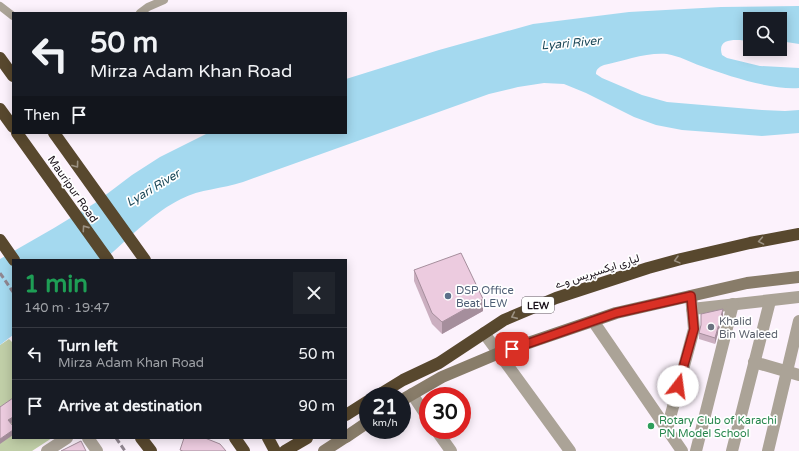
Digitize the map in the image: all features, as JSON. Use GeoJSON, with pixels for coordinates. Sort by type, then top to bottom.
{"type":"FeatureCollection","features":[{"type":"Feature","properties":{"kind":"highway"},"geometry":{"type":"LineString","coordinates":[[0,58],[12,75]]}},
{"type":"Feature","properties":{"kind":"highway"},"geometry":{"type":"LineString","coordinates":[[0,109],[12,126]]}},
{"type":"Feature","properties":{"kind":"highway","name":"Mauripur Road"},"geometry":{"type":"LineString","coordinates":[[18,134],[107,259]]}},
{"type":"Feature","properties":{"kind":"highway","name":"Mauripur Road"},"geometry":{"type":"LineString","coordinates":[[55,134],[144,259]]}},
{"type":"Feature","properties":{"kind":"highway","name":"لیاری ایکسپریس وے"},"geometry":{"type":"LineString","coordinates":[[392,387],[439,363],[504,320],[543,303],[648,268],[715,250],[799,234]]}},
{"type":"Feature","properties":{"kind":"highway"},"geometry":{"type":"LineString","coordinates":[[0,240],[13,259]]}},
{"type":"Feature","properties":{"kind":"highway"},"geometry":{"type":"LineString","coordinates":[[347,414],[359,407]]}},
{"type":"Feature","properties":{"kind":"highway"},"geometry":{"type":"LineString","coordinates":[[142,439],[151,451]]}},
{"type":"Feature","properties":{"kind":"highway"},"geometry":{"type":"LineString","coordinates":[[236,439],[244,451]]}},
{"type":"Feature","properties":{"kind":"highway"},"geometry":{"type":"LineString","coordinates":[[269,439],[275,451]]}},
{"type":"Feature","properties":{"kind":"highway"},"geometry":{"type":"LineString","coordinates":[[286,451],[305,439]]}},
{"type":"Feature","properties":{"kind":"main road"},"geometry":{"type":"LineString","coordinates":[[411,395],[442,377],[499,353],[616,313],[747,283],[799,277]]}},
{"type":"Feature","properties":{"kind":"main road"},"geometry":{"type":"LineString","coordinates":[[347,436],[359,428]]}},
{"type":"Feature","properties":{"kind":"main road"},"geometry":{"type":"LineString","coordinates":[[324,451],[342,439]]}},
{"type":"Feature","properties":{"kind":"street"},"geometry":{"type":"LineString","coordinates":[[667,429],[694,329],[691,296]]}},
{"type":"Feature","properties":{"kind":"street"},"geometry":{"type":"LineString","coordinates":[[692,309],[799,297]]}},
{"type":"Feature","properties":{"kind":"street"},"geometry":{"type":"LineString","coordinates":[[732,451],[770,301]]}},
{"type":"Feature","properties":{"kind":"street"},"geometry":{"type":"LineString","coordinates":[[696,451],[733,304]]}},
{"type":"Feature","properties":{"kind":"street"},"geometry":{"type":"LineString","coordinates":[[593,321],[682,451]]}},
{"type":"Feature","properties":{"kind":"street"},"geometry":{"type":"LineString","coordinates":[[768,451],[799,321]]}},
{"type":"Feature","properties":{"kind":"street"},"geometry":{"type":"LineString","coordinates":[[484,333],[570,451]]}},
{"type":"Feature","properties":{"kind":"street"},"geometry":{"type":"LineString","coordinates":[[754,362],[799,375]]}},
{"type":"Feature","properties":{"kind":"street"},"geometry":{"type":"LineString","coordinates":[[411,401],[419,409]]}},
{"type":"Feature","properties":{"kind":"street"},"geometry":{"type":"LineString","coordinates":[[47,451],[65,439]]}},
{"type":"Feature","properties":{"kind":"street"},"geometry":{"type":"LineString","coordinates":[[89,439],[97,451]]}},
{"type":"Feature","properties":{"kind":"street"},"geometry":{"type":"LineString","coordinates":[[442,439],[451,451]]}},
{"type":"Feature","properties":{"kind":"lane"},"geometry":{"type":"LineString","coordinates":[[141,12],[148,7],[164,0]]}},
{"type":"Feature","properties":{"kind":"lane"},"geometry":{"type":"LineString","coordinates":[[0,6],[12,15]]}},
{"type":"Feature","properties":{"kind":"green space"},"geometry":{"type":"Polygon","coordinates":[[[9,339],[12,342],[12,439],[50,439],[32,451],[0,451],[0,345],[9,339]]]}},
{"type":"Feature","properties":{"kind":"water","name":"Lyari River"},"geometry":{"type":"Polygon","coordinates":[[[799,6],[799,44],[787,42],[787,12],[743,12],[743,40],[730,40],[722,45],[721,49],[722,55],[727,58],[760,66],[799,68],[799,88],[775,87],[750,82],[667,54],[651,54],[604,65],[598,68],[596,74],[642,95],[667,102],[762,110],[799,110],[799,133],[762,136],[682,130],[656,125],[634,117],[586,93],[564,84],[544,83],[489,94],[243,182],[203,191],[181,199],[161,211],[131,235],[105,259],[12,259],[12,336],[0,345],[0,259],[95,203],[132,175],[160,157],[206,134],[347,134],[347,79],[439,50],[533,24],[629,12],[721,7],[799,6]]]}},
{"type":"Feature","properties":{"kind":"building","name":"DSP Office Beat LEW"},"geometry":{"type":"Polygon","coordinates":[[[461,253],[483,299],[442,322],[432,313],[414,270],[461,253]]]}},
{"type":"Feature","properties":{"kind":"building"},"geometry":{"type":"Polygon","coordinates":[[[723,309],[715,338],[699,333],[701,314],[723,309]]]}},
{"type":"Feature","properties":{"kind":"building"},"geometry":{"type":"Polygon","coordinates":[[[12,399],[12,418],[8,420],[12,425],[12,431],[0,439],[0,407],[12,399]]]}},
{"type":"Feature","properties":{"kind":"building"},"geometry":{"type":"Polygon","coordinates":[[[184,439],[208,439],[220,444],[226,451],[183,451],[180,450],[184,439]]]}},
{"type":"Feature","properties":{"kind":"building"},"geometry":{"type":"Polygon","coordinates":[[[81,441],[86,451],[61,451],[81,441]]]}},
{"type":"Feature","properties":{"kind":"railway"},"geometry":{"type":"LineString","coordinates":[[0,273],[12,291]]}},
{"type":"Feature","properties":{"kind":"railway"},"geometry":{"type":"LineString","coordinates":[[117,439],[125,451]]}},
{"type":"Feature","properties":{"kind":"place","name":"DSP Office Beat LEW"},"geometry":{"type":"Point","coordinates":[448,296]}},
{"type":"Feature","properties":{"kind":"place","name":"Khalid Bin Waleed"},"geometry":{"type":"Point","coordinates":[711,327]}},
{"type":"Feature","properties":{"kind":"place","name":"Rotary Club of Karachi PN Model School"},"geometry":{"type":"Point","coordinates":[651,426]}},
{"type":"Feature","properties":{"kind":"route"},"geometry":{"type":"LineString","coordinates":[[512,349],[616,313],[691,296],[694,329],[678,386]]}}]}
